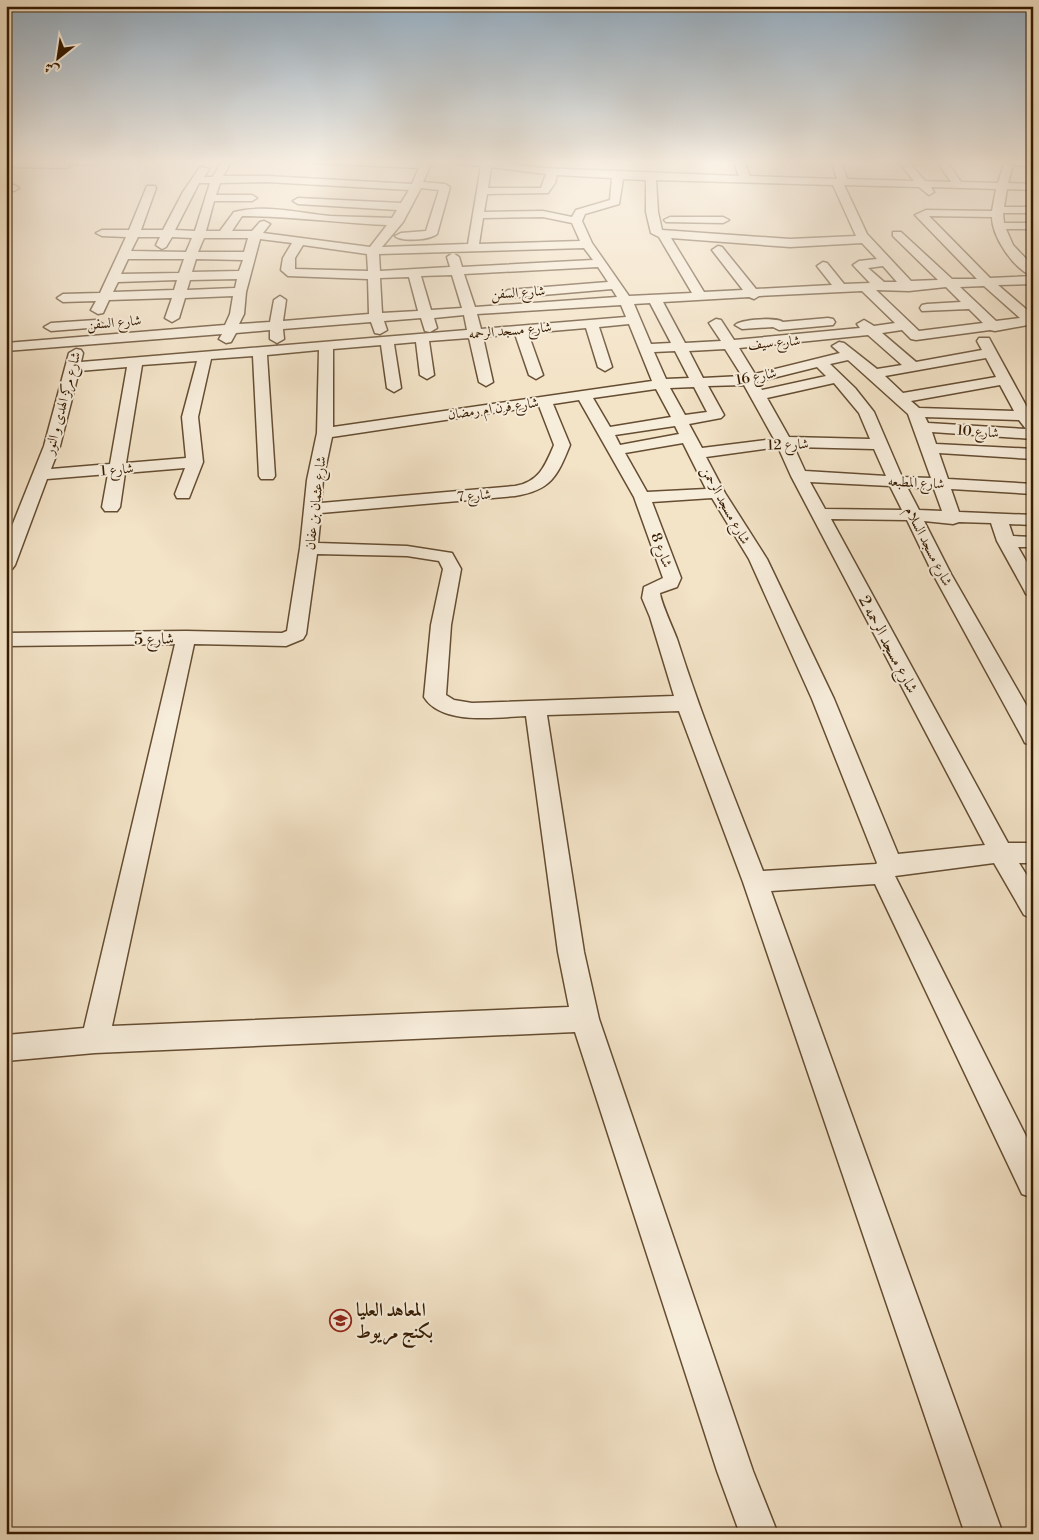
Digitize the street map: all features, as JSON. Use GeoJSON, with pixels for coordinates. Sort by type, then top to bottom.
{"type":"FeatureCollection","features":[{"type":"Feature","properties":{"kind":"street"},"geometry":{"type":"LineString","coordinates":[[172,318],[200,232]]}},
{"type":"Feature","properties":{"kind":"street"},"geometry":{"type":"LineString","coordinates":[[222,354],[229,328],[237,314],[240,292],[253,245],[259,232]]}},
{"type":"Feature","properties":{"kind":"street"},"geometry":{"type":"LineString","coordinates":[[312,232],[300,241],[287,270],[292,273],[373,275],[457,271],[547,290],[616,286]]}},
{"type":"Feature","properties":{"kind":"street"},"geometry":{"type":"LineString","coordinates":[[389,232],[373,252],[373,275],[376,317],[385,341],[394,388]]}},
{"type":"Feature","properties":{"kind":"street"},"geometry":{"type":"LineString","coordinates":[[385,237],[430,235],[430,232]]}},
{"type":"Feature","properties":{"kind":"street"},"geometry":{"type":"LineString","coordinates":[[472,248],[475,232]]}},
{"type":"Feature","properties":{"kind":"street"},"geometry":{"type":"LineString","coordinates":[[122,249],[157,255],[191,256],[253,245],[300,241],[373,252],[472,248],[576,232]]}},
{"type":"Feature","properties":{"kind":"street","name":"شارع مسجد الرحمن"},"geometry":{"type":"LineString","coordinates":[[576,232],[602,263],[626,302],[644,348],[679,421],[698,453],[717,493],[758,559],[823,700],[886,869],[1033,1183]]}},
{"type":"Feature","properties":{"kind":"street"},"geometry":{"type":"LineString","coordinates":[[656,232],[790,243],[939,232],[941,237],[987,282],[1031,320],[995,327],[916,336],[867,289]]}},
{"type":"Feature","properties":{"kind":"street"},"geometry":{"type":"LineString","coordinates":[[860,232],[884,262],[909,287]]}},
{"type":"Feature","properties":{"kind":"street"},"geometry":{"type":"LineString","coordinates":[[1001,232],[1006,246],[1033,273]]}},
{"type":"Feature","properties":{"kind":"street"},"geometry":{"type":"LineString","coordinates":[[102,233],[168,233],[253,245]]}},
{"type":"Feature","properties":{"kind":"street","name":"شارع مركز الهدى و النور"},"geometry":{"type":"LineString","coordinates":[[6,565],[14,527],[52,446],[71,367],[84,330],[103,298],[122,249],[134,233]]}},
{"type":"Feature","properties":{"kind":"street"},"geometry":{"type":"LineString","coordinates":[[157,255],[168,233]]}},
{"type":"Feature","properties":{"kind":"street"},"geometry":{"type":"LineString","coordinates":[[663,233],[665,240],[701,297]]}},
{"type":"Feature","properties":{"kind":"street"},"geometry":{"type":"LineString","coordinates":[[198,238],[224,234],[253,245]]}},
{"type":"Feature","properties":{"kind":"street"},"geometry":{"type":"LineString","coordinates":[[888,235],[950,284],[995,327]]}},
{"type":"Feature","properties":{"kind":"street"},"geometry":{"type":"LineString","coordinates":[[487,246],[513,309]]}},
{"type":"Feature","properties":{"kind":"street"},"geometry":{"type":"LineString","coordinates":[[450,249],[470,311],[486,382]]}},
{"type":"Feature","properties":{"kind":"street","name":"شارع مسجد السلام"},"geometry":{"type":"LineString","coordinates":[[718,250],[756,295],[790,342],[814,362],[838,378],[866,412],[896,481],[942,574],[1033,737]]}},
{"type":"Feature","properties":{"kind":"street"},"geometry":{"type":"LineString","coordinates":[[882,288],[859,265],[884,262]]}},
{"type":"Feature","properties":{"kind":"street"},"geometry":{"type":"LineString","coordinates":[[502,281],[537,267],[602,263]]}},
{"type":"Feature","properties":{"kind":"street"},"geometry":{"type":"LineString","coordinates":[[823,266],[842,290]]}},
{"type":"Feature","properties":{"kind":"street"},"geometry":{"type":"LineString","coordinates":[[537,267],[547,290]]}},
{"type":"Feature","properties":{"kind":"street"},"geometry":{"type":"LineString","coordinates":[[414,273],[426,314],[427,375]]}},
{"type":"Feature","properties":{"kind":"street"},"geometry":{"type":"LineString","coordinates":[[112,278],[245,275]]}},
{"type":"Feature","properties":{"kind":"street","name":"شارع السفن"},"geometry":{"type":"LineString","coordinates":[[6,347],[84,330],[130,336],[470,311],[1033,280]]}},
{"type":"Feature","properties":{"kind":"street"},"geometry":{"type":"LineString","coordinates":[[135,305],[178,298],[240,292]]}},
{"type":"Feature","properties":{"kind":"street"},"geometry":{"type":"LineString","coordinates":[[63,298],[178,298]]}},
{"type":"Feature","properties":{"kind":"street"},"geometry":{"type":"LineString","coordinates":[[278,350],[276,324],[280,300]]}},
{"type":"Feature","properties":{"kind":"street"},"geometry":{"type":"LineString","coordinates":[[606,432],[716,415],[655,300]]}},
{"type":"Feature","properties":{"kind":"street"},"geometry":{"type":"LineString","coordinates":[[742,325],[778,325],[858,319],[899,321],[972,305]]}},
{"type":"Feature","properties":{"kind":"street"},"geometry":{"type":"LineString","coordinates":[[218,315],[237,314]]}},
{"type":"Feature","properties":{"kind":"street"},"geometry":{"type":"LineString","coordinates":[[154,320],[188,317],[181,358]]}},
{"type":"Feature","properties":{"kind":"street"},"geometry":{"type":"LineString","coordinates":[[858,319],[912,366]]}},
{"type":"Feature","properties":{"kind":"street","name":"شارع مسجد الرحمه"},"geometry":{"type":"LineString","coordinates":[[71,367],[633,320]]}},
{"type":"Feature","properties":{"kind":"street","name":"شارع سيف"},"geometry":{"type":"LineString","coordinates":[[644,348],[732,346],[790,342],[870,331],[899,321]]}},
{"type":"Feature","properties":{"kind":"street"},"geometry":{"type":"LineString","coordinates":[[51,327],[84,330],[110,323]]}},
{"type":"Feature","properties":{"kind":"street"},"geometry":{"type":"LineString","coordinates":[[716,323],[732,346],[753,385],[838,378]]}},
{"type":"Feature","properties":{"kind":"street"},"geometry":{"type":"LineString","coordinates":[[591,324],[605,367]]}},
{"type":"Feature","properties":{"kind":"street"},"geometry":{"type":"LineString","coordinates":[[520,330],[536,375]]}},
{"type":"Feature","properties":{"kind":"street"},"geometry":{"type":"LineString","coordinates":[[110,507],[118,469],[130,362],[130,336]]}},
{"type":"Feature","properties":{"kind":"street"},"geometry":{"type":"LineString","coordinates":[[828,337],[874,374],[915,412],[953,518]]}},
{"type":"Feature","properties":{"kind":"street"},"geometry":{"type":"LineString","coordinates":[[983,338],[1005,380],[1028,415],[1033,433]]}},
{"type":"Feature","properties":{"kind":"street","name":"شارع عثمان بن عفان"},"geometry":{"type":"LineString","coordinates":[[298,630],[309,548],[315,480],[324,432],[326,345]]}},
{"type":"Feature","properties":{"kind":"street"},"geometry":{"type":"LineString","coordinates":[[260,351],[267,476]]}},
{"type":"Feature","properties":{"kind":"street"},"geometry":{"type":"LineString","coordinates":[[874,374],[990,353]]}},
{"type":"Feature","properties":{"kind":"street","name":"شارع 16"},"geometry":{"type":"LineString","coordinates":[[661,384],[753,385],[814,362],[850,355]]}},
{"type":"Feature","properties":{"kind":"street"},"geometry":{"type":"LineString","coordinates":[[183,494],[195,462],[190,417],[205,356]]}},
{"type":"Feature","properties":{"kind":"street"},"geometry":{"type":"LineString","coordinates":[[901,398],[1005,380]]}},
{"type":"Feature","properties":{"kind":"street","name":"شارع فرن ام رمضان"},"geometry":{"type":"LineString","coordinates":[[324,432],[661,384]]}},
{"type":"Feature","properties":{"kind":"street","name":"شارع مسجد الرحمه 2"},"geometry":{"type":"LineString","coordinates":[[753,385],[784,442],[799,476],[1001,853],[1033,908]]}},
{"type":"Feature","properties":{"kind":"street","name":"شارع 8"},"geometry":{"type":"LineString","coordinates":[[583,394],[642,497],[672,578],[670,583],[656,587],[650,596],[660,617],[688,703]]}},
{"type":"Feature","properties":{"kind":"street","name":"شارع 7"},"geometry":{"type":"LineString","coordinates":[[313,509],[515,491],[540,485],[548,477],[562,446],[544,400]]}},
{"type":"Feature","properties":{"kind":"street"},"geometry":{"type":"LineString","coordinates":[[915,412],[1028,415]]}},
{"type":"Feature","properties":{"kind":"street","name":"شارع 10"},"geometry":{"type":"LineString","coordinates":[[922,428],[1033,433]]}},
{"type":"Feature","properties":{"kind":"street"},"geometry":{"type":"LineString","coordinates":[[616,450],[689,437]]}},
{"type":"Feature","properties":{"kind":"street","name":"شارع 12"},"geometry":{"type":"LineString","coordinates":[[698,453],[784,442],[879,444]]}},
{"type":"Feature","properties":{"kind":"street"},"geometry":{"type":"LineString","coordinates":[[929,448],[1033,454]]}},
{"type":"Feature","properties":{"kind":"street","name":"شارع 1"},"geometry":{"type":"LineString","coordinates":[[40,475],[195,462]]}},
{"type":"Feature","properties":{"kind":"street","name":"شارع المطبعه"},"geometry":{"type":"LineString","coordinates":[[799,476],[1033,489]]}},
{"type":"Feature","properties":{"kind":"street"},"geometry":{"type":"LineString","coordinates":[[642,497],[717,493]]}},
{"type":"Feature","properties":{"kind":"street"},"geometry":{"type":"LineString","coordinates":[[820,514],[912,514],[953,518],[1033,520]]}},
{"type":"Feature","properties":{"kind":"street"},"geometry":{"type":"LineString","coordinates":[[998,518],[1006,541],[1030,581]]}},
{"type":"Feature","properties":{"kind":"street"},"geometry":{"type":"LineString","coordinates":[[1006,541],[1033,542]]}},
{"type":"Feature","properties":{"kind":"street"},"geometry":{"type":"LineString","coordinates":[[309,548],[407,551],[446,557],[452,569],[441,625],[435,697],[442,703],[460,709],[688,703],[755,882],[984,1534]]}},
{"type":"Feature","properties":{"kind":"street","name":"شارع 5"},"geometry":{"type":"LineString","coordinates":[[6,640],[186,638],[286,640],[294,636],[298,630]]}},
{"type":"Feature","properties":{"kind":"street"},"geometry":{"type":"LineString","coordinates":[[94,1040],[186,638]]}},
{"type":"Feature","properties":{"kind":"street"},"geometry":{"type":"LineString","coordinates":[[535,707],[567,928],[586,1019],[735,1471],[759,1534]]}},
{"type":"Feature","properties":{"kind":"street"},"geometry":{"type":"LineString","coordinates":[[755,882],[886,869],[1001,853],[1033,853]]}},
{"type":"Feature","properties":{"kind":"street"},"geometry":{"type":"LineString","coordinates":[[6,1048],[94,1040],[586,1019]]}},
{"type":"Feature","properties":{"kind":"place","name":"المعاهد العليا بكنج مريوط"},"geometry":{"type":"Point","coordinates":[340,1320]}}]}
